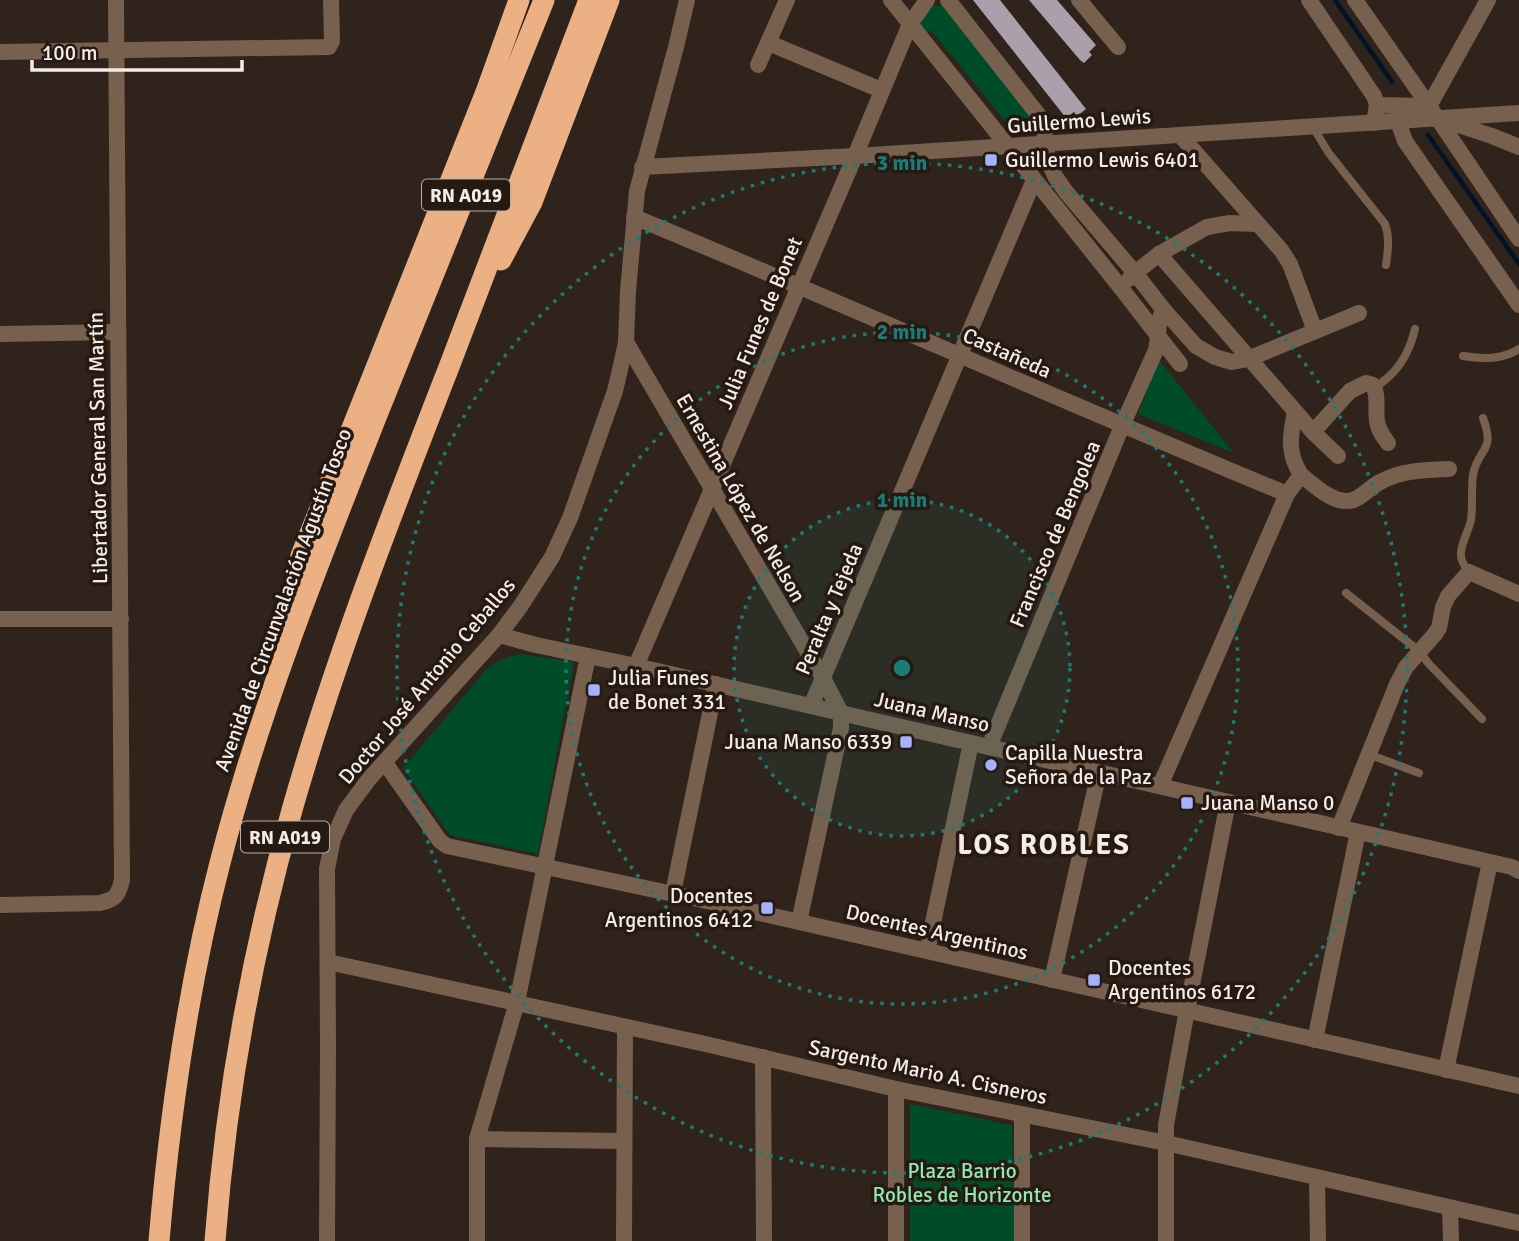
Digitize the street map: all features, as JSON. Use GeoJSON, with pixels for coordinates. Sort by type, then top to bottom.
{"type":"FeatureCollection","features":[{"type":"Feature","properties":{"kind":"highway"},"geometry":{"type":"LineString","coordinates":[[267,706],[301,556],[472,128],[519,0]]}},
{"type":"Feature","properties":{"kind":"highway","name":"Avenida de Circunvalación Agustín Tosco"},"geometry":{"type":"LineString","coordinates":[[159,1241],[173,1105],[195,972],[239,794],[267,706],[320,561],[544,0]]}},
{"type":"Feature","properties":{"kind":"highway","name":"RN A019"},"geometry":{"type":"LineString","coordinates":[[215,1241],[223,1152],[242,1025],[262,925],[291,811],[343,649],[589,0]]}},
{"type":"Feature","properties":{"kind":"highway"},"geometry":{"type":"LineString","coordinates":[[463,329],[532,202],[609,0]]}},
{"type":"Feature","properties":{"kind":"street","name":"Libertador General San Martín"},"geometry":{"type":"LineString","coordinates":[[0,905],[100,903],[111,900],[118,894],[122,880],[116,0]]}},
{"type":"Feature","properties":{"kind":"street"},"geometry":{"type":"LineString","coordinates":[[0,52],[329,47],[332,41],[331,0]]}},
{"type":"Feature","properties":{"kind":"street","name":"Doctor José Antonio Ceballos"},"geometry":{"type":"LineString","coordinates":[[327,1241],[327,869],[333,839],[346,810],[357,794],[499,635],[533,588],[561,538],[615,391],[626,342],[637,191],[687,0]]}},
{"type":"Feature","properties":{"kind":"street"},"geometry":{"type":"LineString","coordinates":[[758,65],[787,0]]}},
{"type":"Feature","properties":{"kind":"street"},"geometry":{"type":"LineString","coordinates":[[891,0],[1180,364]]}},
{"type":"Feature","properties":{"kind":"street","name":"Julia Funes de Bonet"},"geometry":{"type":"LineString","coordinates":[[636,666],[881,90],[910,24],[927,0]]}},
{"type":"Feature","properties":{"kind":"street"},"geometry":{"type":"LineString","coordinates":[[948,0],[1040,117],[1048,160],[1066,192],[1196,346],[1215,357],[1231,362],[1248,359],[1359,313]]}},
{"type":"Feature","properties":{"kind":"street"},"geometry":{"type":"LineString","coordinates":[[1079,0],[1118,47]]}},
{"type":"Feature","properties":{"kind":"street"},"geometry":{"type":"LineString","coordinates":[[1309,0],[1374,96],[1377,105],[1374,123]]}},
{"type":"Feature","properties":{"kind":"street"},"geometry":{"type":"LineString","coordinates":[[1355,0],[1519,239]]}},
{"type":"Feature","properties":{"kind":"street"},"geometry":{"type":"LineString","coordinates":[[1434,113],[1488,0]]}},
{"type":"Feature","properties":{"kind":"street"},"geometry":{"type":"LineString","coordinates":[[769,43],[881,90]]}},
{"type":"Feature","properties":{"kind":"street"},"geometry":{"type":"LineString","coordinates":[[1377,105],[1434,113],[1519,147]]}},
{"type":"Feature","properties":{"kind":"street","name":"Guillermo Lewis"},"geometry":{"type":"LineString","coordinates":[[642,167],[1374,123],[1434,113],[1519,113]]}},
{"type":"Feature","properties":{"kind":"street"},"geometry":{"type":"LineString","coordinates":[[1398,121],[1405,141],[1519,305]]}},
{"type":"Feature","properties":{"kind":"street"},"geometry":{"type":"LineString","coordinates":[[1180,135],[1281,250],[1290,264],[1315,331]]}},
{"type":"Feature","properties":{"kind":"street","name":"Peralta y Tejeda"},"geometry":{"type":"LineString","coordinates":[[811,706],[1034,180]]}},
{"type":"Feature","properties":{"kind":"street","name":"Castañeda"},"geometry":{"type":"LineString","coordinates":[[634,217],[1287,494]]}},
{"type":"Feature","properties":{"kind":"street"},"geometry":{"type":"LineString","coordinates":[[1121,288],[1135,272],[1159,254],[1207,227],[1230,223],[1257,224]]}},
{"type":"Feature","properties":{"kind":"street"},"geometry":{"type":"LineString","coordinates":[[1159,254],[1248,359],[1338,456]]}},
{"type":"Feature","properties":{"kind":"street","name":"Francisco de Bengolea"},"geometry":{"type":"LineString","coordinates":[[989,747],[1156,350],[1159,337],[1158,318],[1163,309]]}},
{"type":"Feature","properties":{"kind":"street"},"geometry":{"type":"LineString","coordinates":[[0,334],[118,332]]}},
{"type":"Feature","properties":{"kind":"street","name":"Ernestina López de Nelson"},"geometry":{"type":"LineString","coordinates":[[626,342],[841,713]]}},
{"type":"Feature","properties":{"kind":"street"},"geometry":{"type":"LineString","coordinates":[[1313,432],[1350,391],[1366,383],[1373,385],[1376,390],[1377,422],[1388,443]]}},
{"type":"Feature","properties":{"kind":"street"},"geometry":{"type":"LineString","coordinates":[[1295,412],[1291,433],[1294,464],[1301,475],[1329,496],[1352,501],[1394,476],[1449,469]]}},
{"type":"Feature","properties":{"kind":"street"},"geometry":{"type":"LineString","coordinates":[[1160,786],[1287,494],[1301,475]]}},
{"type":"Feature","properties":{"kind":"street"},"geometry":{"type":"LineString","coordinates":[[1339,828],[1390,700],[1406,667],[1439,628],[1448,596],[1469,572],[1519,594]]}},
{"type":"Feature","properties":{"kind":"street"},"geometry":{"type":"LineString","coordinates":[[0,619],[121,619]]}},
{"type":"Feature","properties":{"kind":"street","name":"Juana Manso"},"geometry":{"type":"LineString","coordinates":[[499,635],[536,646],[716,684],[1512,867],[1519,871]]}},
{"type":"Feature","properties":{"kind":"street"},"geometry":{"type":"LineString","coordinates":[[477,1241],[477,1139],[517,1002],[588,656]]}},
{"type":"Feature","properties":{"kind":"street"},"geometry":{"type":"LineString","coordinates":[[673,893],[716,684]]}},
{"type":"Feature","properties":{"kind":"street"},"geometry":{"type":"LineString","coordinates":[[799,922],[841,729],[841,713]]}},
{"type":"Feature","properties":{"kind":"street"},"geometry":{"type":"LineString","coordinates":[[927,951],[971,743]]}},
{"type":"Feature","properties":{"kind":"street","name":"Docentes Argentinos"},"geometry":{"type":"LineString","coordinates":[[385,763],[440,841],[447,846],[673,893],[1519,1086]]}},
{"type":"Feature","properties":{"kind":"street"},"geometry":{"type":"LineString","coordinates":[[1052,979],[1099,772]]}},
{"type":"Feature","properties":{"kind":"street"},"geometry":{"type":"LineString","coordinates":[[1166,1241],[1166,1125],[1228,802]]}},
{"type":"Feature","properties":{"kind":"street"},"geometry":{"type":"LineString","coordinates":[[1315,1040],[1358,832]]}},
{"type":"Feature","properties":{"kind":"street"},"geometry":{"type":"LineString","coordinates":[[1447,1070],[1490,862]]}},
{"type":"Feature","properties":{"kind":"street","name":"Sargento Mario A. Cisneros"},"geometry":{"type":"LineString","coordinates":[[328,962],[517,1002],[897,1089],[1166,1143],[1519,1223]]}},
{"type":"Feature","properties":{"kind":"street"},"geometry":{"type":"LineString","coordinates":[[624,1241],[625,1027]]}},
{"type":"Feature","properties":{"kind":"street"},"geometry":{"type":"LineString","coordinates":[[763,1057],[764,1241]]}},
{"type":"Feature","properties":{"kind":"street"},"geometry":{"type":"LineString","coordinates":[[896,1241],[897,1089]]}},
{"type":"Feature","properties":{"kind":"street"},"geometry":{"type":"LineString","coordinates":[[1022,1115],[1022,1241]]}},
{"type":"Feature","properties":{"kind":"street"},"geometry":{"type":"LineString","coordinates":[[477,1139],[624,1141]]}},
{"type":"Feature","properties":{"kind":"street"},"geometry":{"type":"LineString","coordinates":[[1317,1178],[1318,1241]]}},
{"type":"Feature","properties":{"kind":"street"},"geometry":{"type":"LineString","coordinates":[[1450,1208],[1451,1241]]}},
{"type":"Feature","properties":{"kind":"lane"},"geometry":{"type":"LineString","coordinates":[[1313,127],[1328,152],[1385,224],[1389,243],[1386,265]]}},
{"type":"Feature","properties":{"kind":"lane"},"geometry":{"type":"LineString","coordinates":[[1374,387],[1387,380],[1401,365],[1415,329]]}},
{"type":"Feature","properties":{"kind":"lane"},"geometry":{"type":"LineString","coordinates":[[1463,356],[1485,359],[1502,357],[1519,349]]}},
{"type":"Feature","properties":{"kind":"lane"},"geometry":{"type":"LineString","coordinates":[[1469,572],[1463,564],[1461,554],[1471,522],[1473,476],[1489,438],[1483,418]]}},
{"type":"Feature","properties":{"kind":"lane"},"geometry":{"type":"LineString","coordinates":[[1346,593],[1419,651],[1482,719]]}},
{"type":"Feature","properties":{"kind":"lane"},"geometry":{"type":"LineString","coordinates":[[1368,754],[1419,773]]}},
{"type":"Feature","properties":{"kind":"green space"},"geometry":{"type":"Polygon","coordinates":[[[933,6],[951,8],[1035,124],[1033,127],[1023,130],[1009,126],[931,30],[927,33],[920,25],[921,18],[933,6]]]}},
{"type":"Feature","properties":{"kind":"green space"},"geometry":{"type":"Polygon","coordinates":[[[1159,360],[1234,453],[1138,414],[1159,360]]]}},
{"type":"Feature","properties":{"kind":"green space"},"geometry":{"type":"Polygon","coordinates":[[[521,654],[574,662],[538,854],[450,835],[403,768],[486,670],[502,660],[521,654]]]}},
{"type":"Feature","properties":{"kind":"green space","name":"Plaza Barrio Robles de Horizonte"},"geometry":{"type":"Polygon","coordinates":[[[910,1104],[1012,1125],[1015,1241],[910,1241],[910,1104]]]}},
{"type":"Feature","properties":{"kind":"building"},"geometry":{"type":"Polygon","coordinates":[[[973,0],[1000,0],[1086,109],[1077,116],[1074,112],[1066,118],[973,0]]]}},
{"type":"Feature","properties":{"kind":"building"},"geometry":{"type":"Polygon","coordinates":[[[1029,0],[1057,0],[1096,45],[1089,52],[1092,55],[1084,63],[1080,60],[1029,0]]]}},
{"type":"Feature","properties":{"kind":"waterway"},"geometry":{"type":"LineString","coordinates":[[1335,0],[1392,82]]}},
{"type":"Feature","properties":{"kind":"waterway"},"geometry":{"type":"LineString","coordinates":[[1428,135],[1519,264]]}},
{"type":"Feature","properties":{"kind":"place","name":"Guillermo Lewis 6401"},"geometry":{"type":"Point","coordinates":[991,160]}},
{"type":"Feature","properties":{"kind":"place","name":"Julia Funes de Bonet 331"},"geometry":{"type":"Point","coordinates":[594,690]}},
{"type":"Feature","properties":{"kind":"place","name":"Juana Manso 6339"},"geometry":{"type":"Point","coordinates":[906,742]}},
{"type":"Feature","properties":{"kind":"place","name":"Capilla Nuestra Señora de la Paz"},"geometry":{"type":"Point","coordinates":[991,765]}},
{"type":"Feature","properties":{"kind":"place","name":"Juana Manso 0"},"geometry":{"type":"Point","coordinates":[1187,803]}},
{"type":"Feature","properties":{"kind":"place","name":"Docentes Argentinos 6412"},"geometry":{"type":"Point","coordinates":[767,908]}},
{"type":"Feature","properties":{"kind":"place","name":"Docentes Argentinos 6172"},"geometry":{"type":"Point","coordinates":[1094,980]}},
{"type":"Feature","properties":{"kind":"district","name":"LOS ROBLES"},"geometry":{"type":"Point","coordinates":[1044,844]}}]}
